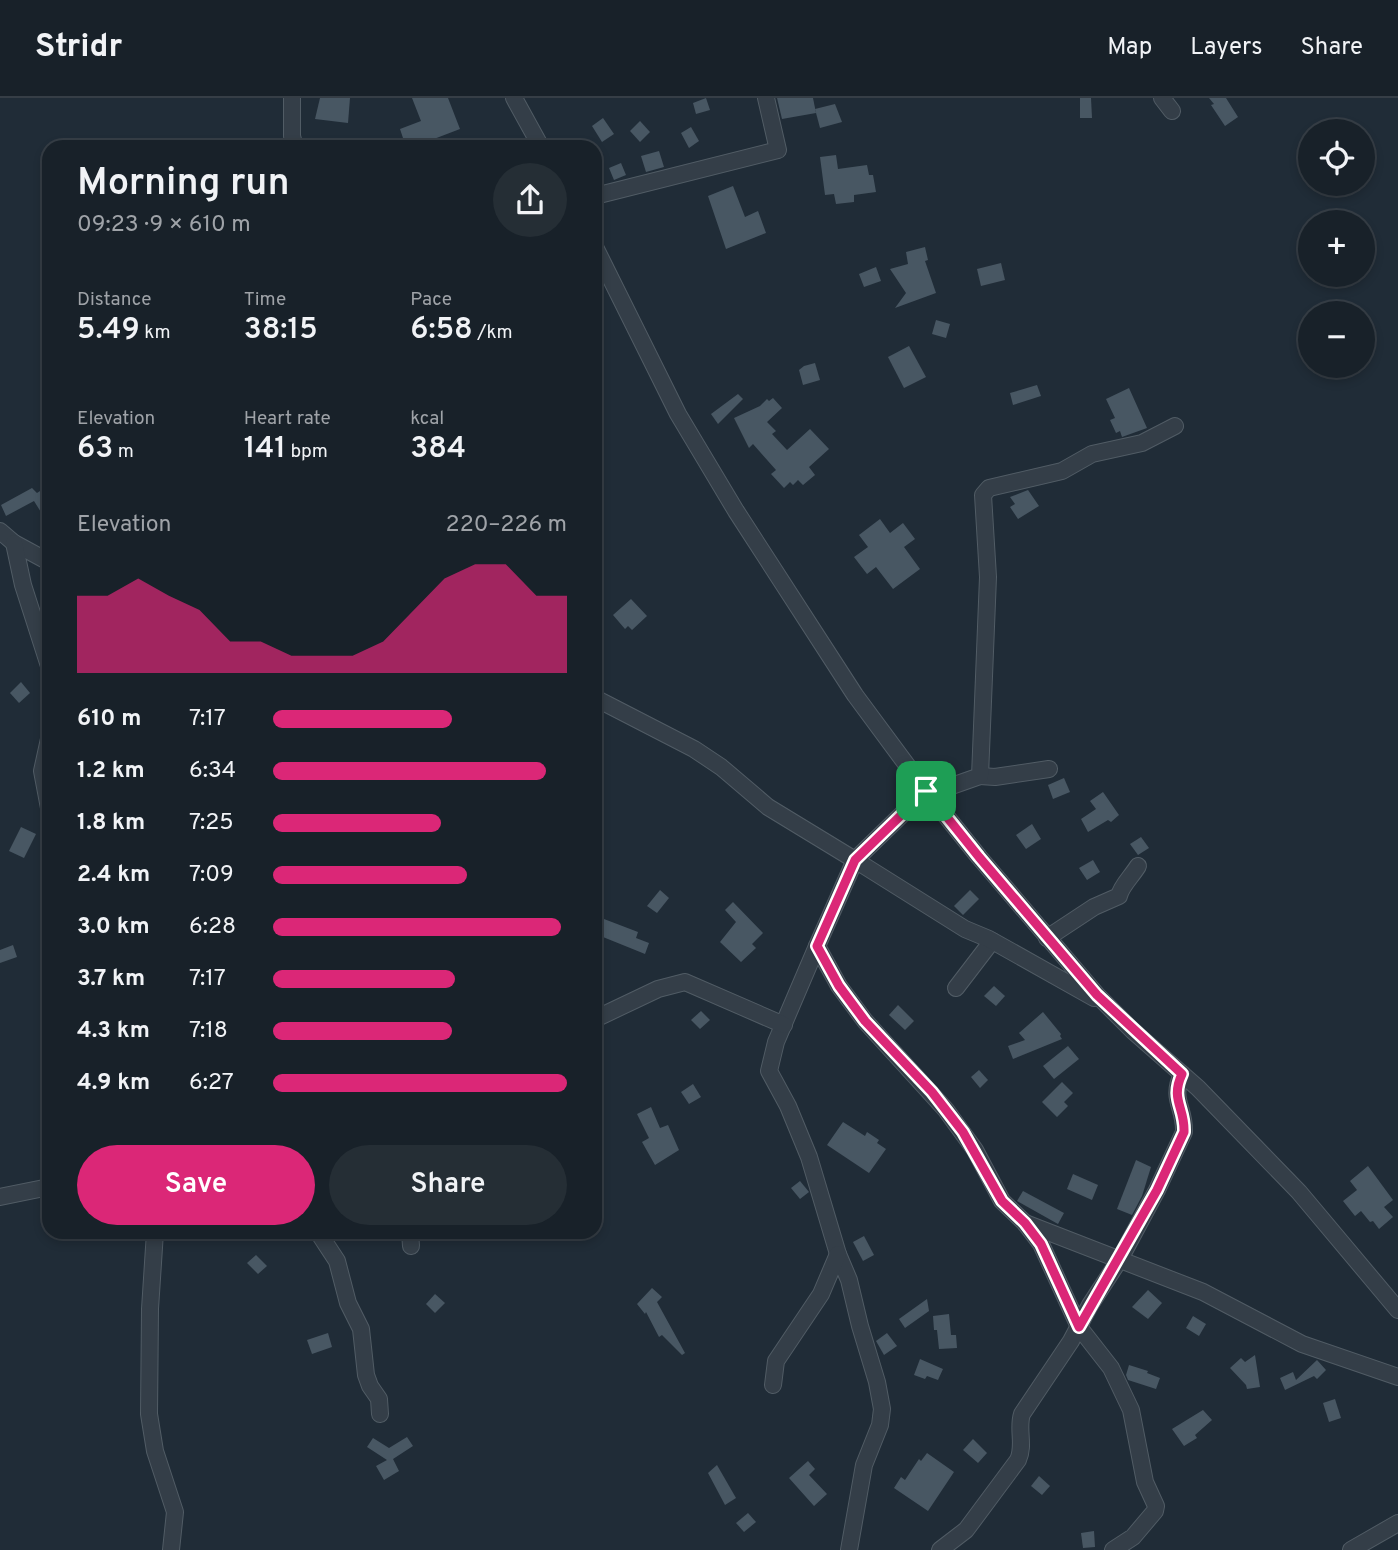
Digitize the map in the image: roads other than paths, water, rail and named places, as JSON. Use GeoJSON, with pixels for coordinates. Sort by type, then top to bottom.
{"type":"FeatureCollection","features":[{"type":"Feature","properties":{"kind":"street"},"geometry":{"type":"LineString","coordinates":[[292,98],[293,140]]}},
{"type":"Feature","properties":{"kind":"street"},"geometry":{"type":"LineString","coordinates":[[514,98],[537,140]]}},
{"type":"Feature","properties":{"kind":"street"},"geometry":{"type":"LineString","coordinates":[[602,194],[778,150],[766,98]]}},
{"type":"Feature","properties":{"kind":"street"},"geometry":{"type":"LineString","coordinates":[[1162,98],[1172,111]]}},
{"type":"Feature","properties":{"kind":"street"},"geometry":{"type":"LineString","coordinates":[[602,261],[678,414],[736,511],[855,695],[928,793],[1047,938],[1108,1007],[1182,1074],[1299,1192],[1398,1310]]}},
{"type":"Feature","properties":{"kind":"street"},"geometry":{"type":"LineString","coordinates":[[980,776],[988,578],[983,495],[989,488],[1072,468],[1092,454],[1142,443],[1175,426]]}},
{"type":"Feature","properties":{"kind":"street"},"geometry":{"type":"LineString","coordinates":[[0,531],[42,558]]}},
{"type":"Feature","properties":{"kind":"street"},"geometry":{"type":"LineString","coordinates":[[15,543],[23,585],[42,644]]}},
{"type":"Feature","properties":{"kind":"street"},"geometry":{"type":"LineString","coordinates":[[602,703],[694,749],[721,767],[768,807],[965,929],[992,941],[1108,1007]]}},
{"type":"Feature","properties":{"kind":"street"},"geometry":{"type":"LineString","coordinates":[[849,1550],[864,1465],[880,1424],[882,1409],[849,1280],[838,1254],[809,1157],[788,1106],[769,1070],[776,1042],[855,860],[928,793],[980,776],[995,777],[1049,769]]}},
{"type":"Feature","properties":{"kind":"street"},"geometry":{"type":"LineString","coordinates":[[1047,938],[1094,907],[1119,897],[1120,890],[1131,879],[1138,866]]}},
{"type":"Feature","properties":{"kind":"street"},"geometry":{"type":"LineString","coordinates":[[956,988],[992,941]]}},
{"type":"Feature","properties":{"kind":"street"},"geometry":{"type":"LineString","coordinates":[[817,946],[839,986],[865,1021],[939,1101],[975,1150],[1002,1201],[1025,1223],[1041,1244],[1079,1327],[1111,1368],[1131,1410],[1144,1482],[1156,1506],[1155,1511],[1133,1537],[1113,1550]]}},
{"type":"Feature","properties":{"kind":"street"},"geometry":{"type":"LineString","coordinates":[[602,1016],[658,989],[685,982],[784,1025]]}},
{"type":"Feature","properties":{"kind":"street"},"geometry":{"type":"LineString","coordinates":[[940,1550],[966,1530],[1018,1460],[1021,1448],[1019,1422],[1022,1414],[1079,1327],[1157,1190],[1184,1132],[1176,1094],[1182,1074]]}},
{"type":"Feature","properties":{"kind":"street"},"geometry":{"type":"LineString","coordinates":[[0,1197],[42,1188]]}},
{"type":"Feature","properties":{"kind":"street"},"geometry":{"type":"LineString","coordinates":[[1025,1223],[1203,1292],[1302,1344],[1398,1377]]}},
{"type":"Feature","properties":{"kind":"street"},"geometry":{"type":"LineString","coordinates":[[155,1239],[150,1309],[149,1414],[155,1451],[174,1512],[171,1550]]}},
{"type":"Feature","properties":{"kind":"street"},"geometry":{"type":"LineString","coordinates":[[323,1239],[337,1261],[348,1303],[361,1329],[366,1375],[379,1399],[380,1414]]}},
{"type":"Feature","properties":{"kind":"street"},"geometry":{"type":"LineString","coordinates":[[774,1385],[776,1361],[821,1294],[838,1254]]}},
{"type":"Feature","properties":{"kind":"street"},"geometry":{"type":"LineString","coordinates":[[1351,1550],[1398,1522]]}}]}
